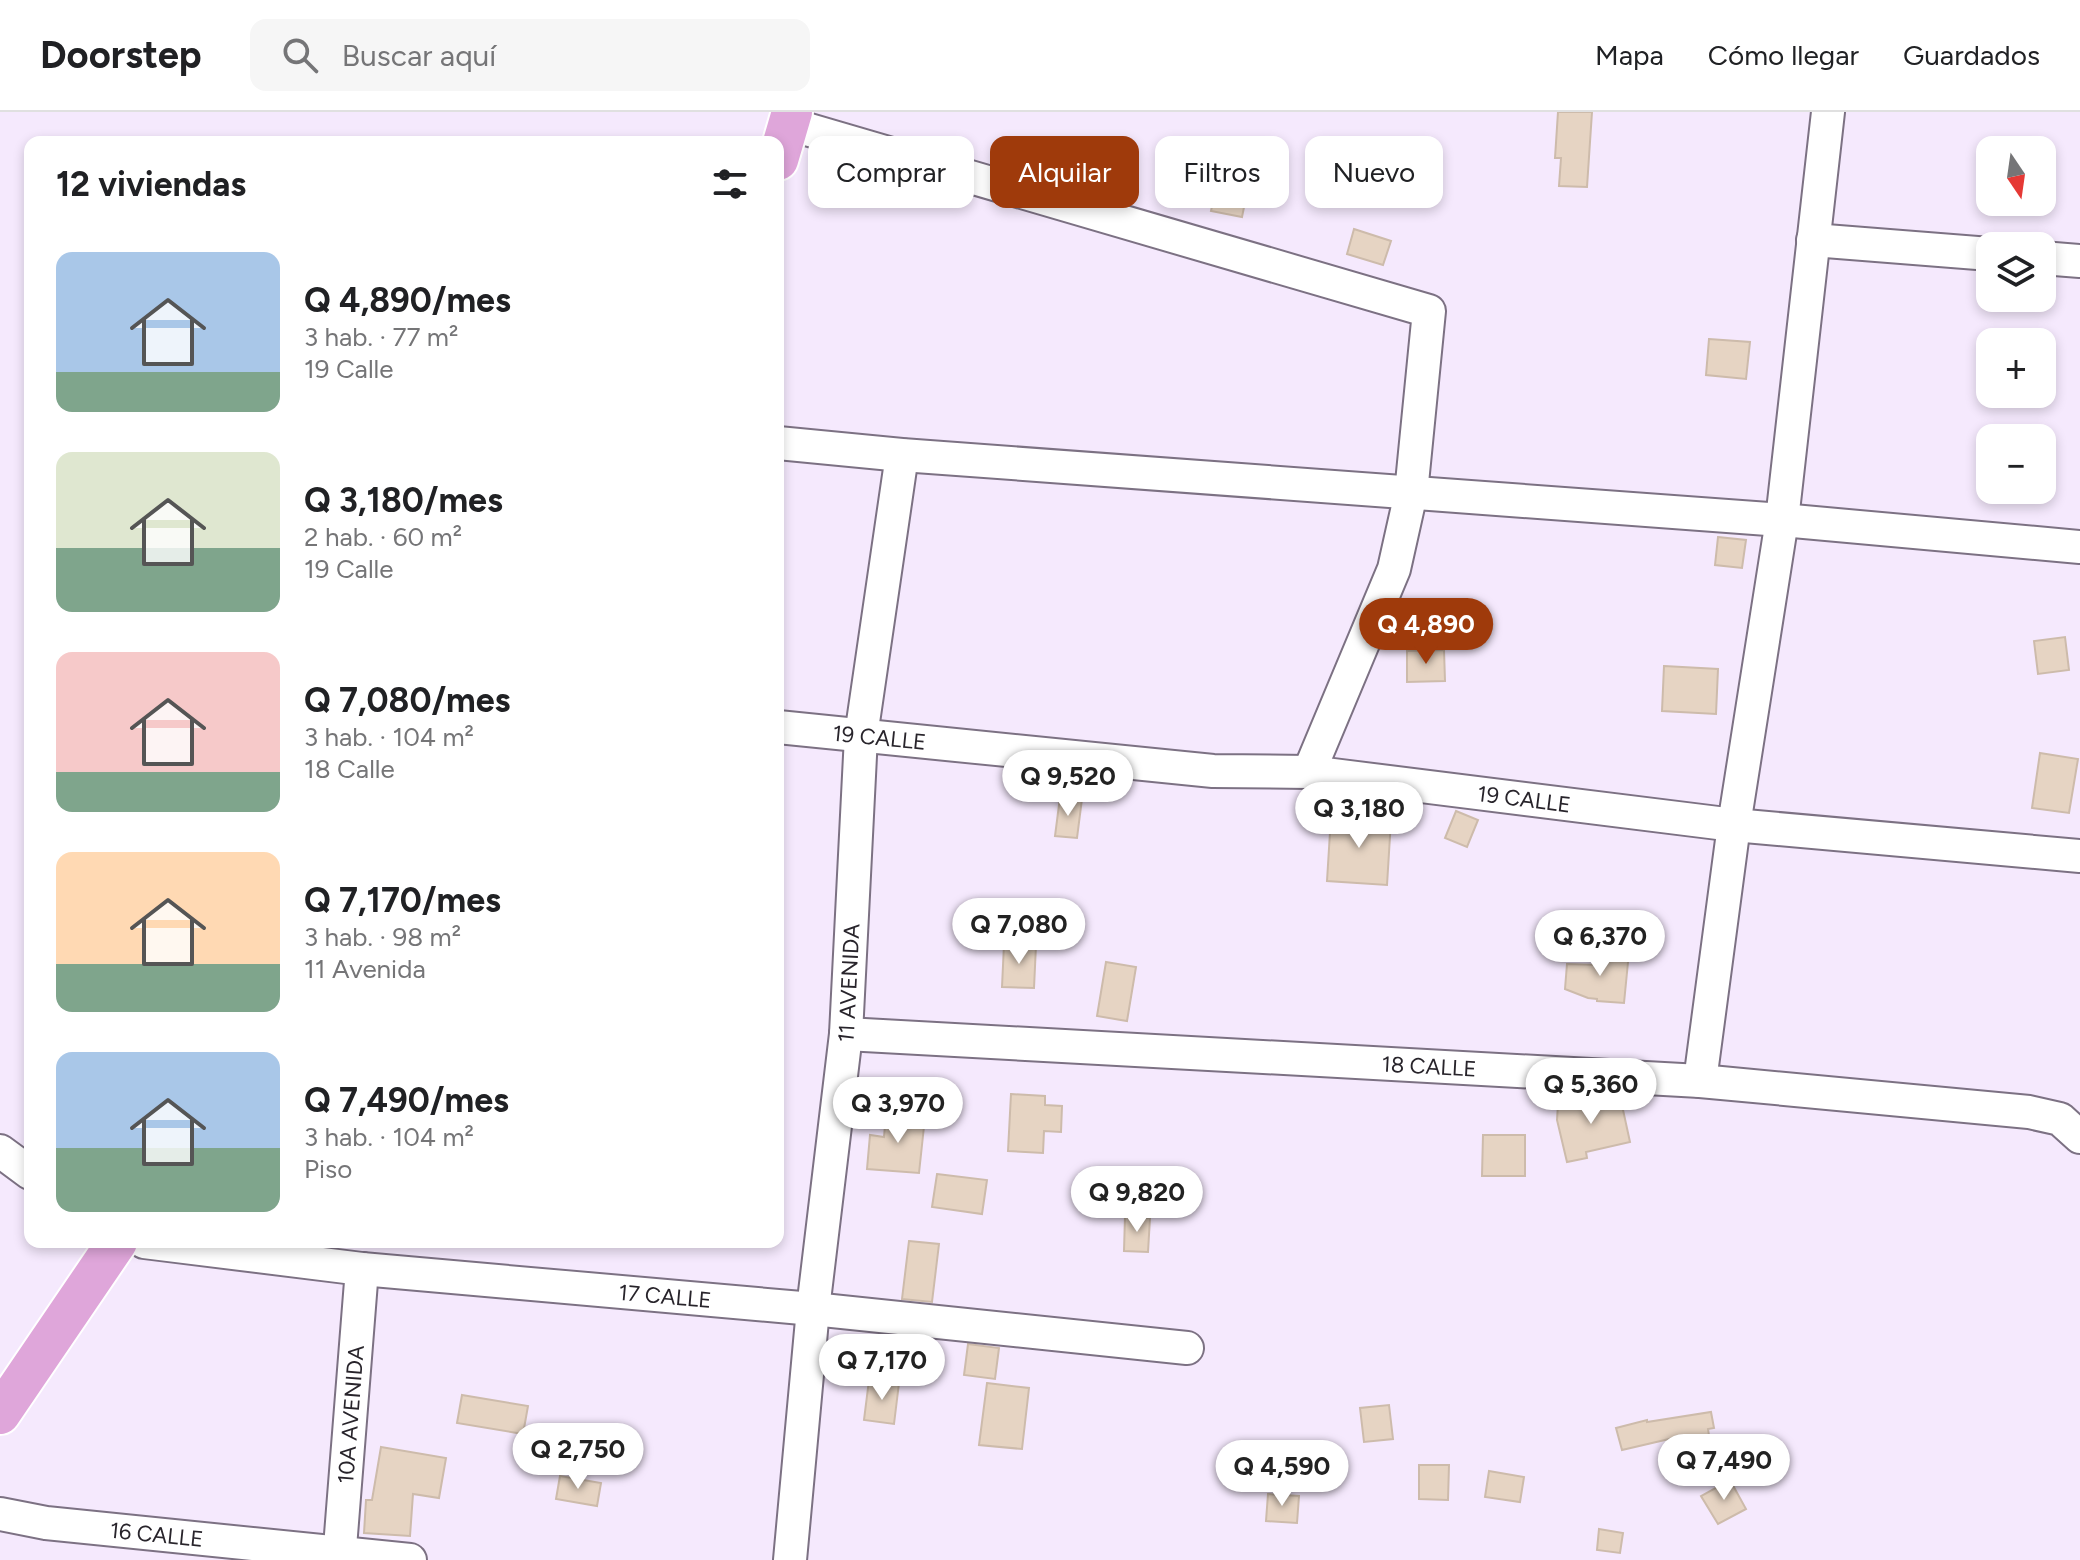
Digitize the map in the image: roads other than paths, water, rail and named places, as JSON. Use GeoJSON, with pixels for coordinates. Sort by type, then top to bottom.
{"type":"FeatureCollection","features":[{"type":"Feature","properties":{"kind":"main road"},"geometry":{"type":"LineString","coordinates":[[0,1414],[113,1248]]}},
{"type":"Feature","properties":{"kind":"street"},"geometry":{"type":"LineString","coordinates":[[1700,1081],[1734,825],[1782,520],[1828,112]]}},
{"type":"Feature","properties":{"kind":"street"},"geometry":{"type":"LineString","coordinates":[[786,132],[1429,311],[1411,493],[1394,569],[1309,772]]}},
{"type":"Feature","properties":{"kind":"street"},"geometry":{"type":"LineString","coordinates":[[1813,240],[1976,253]]}},
{"type":"Feature","properties":{"kind":"street"},"geometry":{"type":"LineString","coordinates":[[2056,259],[2080,261]]}},
{"type":"Feature","properties":{"kind":"street"},"geometry":{"type":"LineString","coordinates":[[784,444],[1782,520],[2080,547]]}},
{"type":"Feature","properties":{"kind":"street","name":"11 AVENIDA"},"geometry":{"type":"LineString","coordinates":[[790,1560],[813,1309],[846,1034],[861,736],[902,455]]}},
{"type":"Feature","properties":{"kind":"street","name":"19 CALLE"},"geometry":{"type":"LineString","coordinates":[[784,728],[1213,771],[1309,772],[1734,825],[2080,856]]}},
{"type":"Feature","properties":{"kind":"street","name":"18 CALLE"},"geometry":{"type":"LineString","coordinates":[[846,1034],[1700,1081],[2029,1112],[2070,1128]]}},
{"type":"Feature","properties":{"kind":"street"},"geometry":{"type":"LineString","coordinates":[[0,1151],[24,1169]]}},
{"type":"Feature","properties":{"kind":"street","name":"17 CALLE"},"geometry":{"type":"LineString","coordinates":[[192,1248],[362,1269],[813,1309],[1187,1348]]}},
{"type":"Feature","properties":{"kind":"street","name":"10A AVENIDA"},"geometry":{"type":"LineString","coordinates":[[339,1557],[362,1269]]}},
{"type":"Feature","properties":{"kind":"street","name":"16 CALLE"},"geometry":{"type":"LineString","coordinates":[[0,1514],[46,1523],[339,1557],[410,1560]]}}]}
